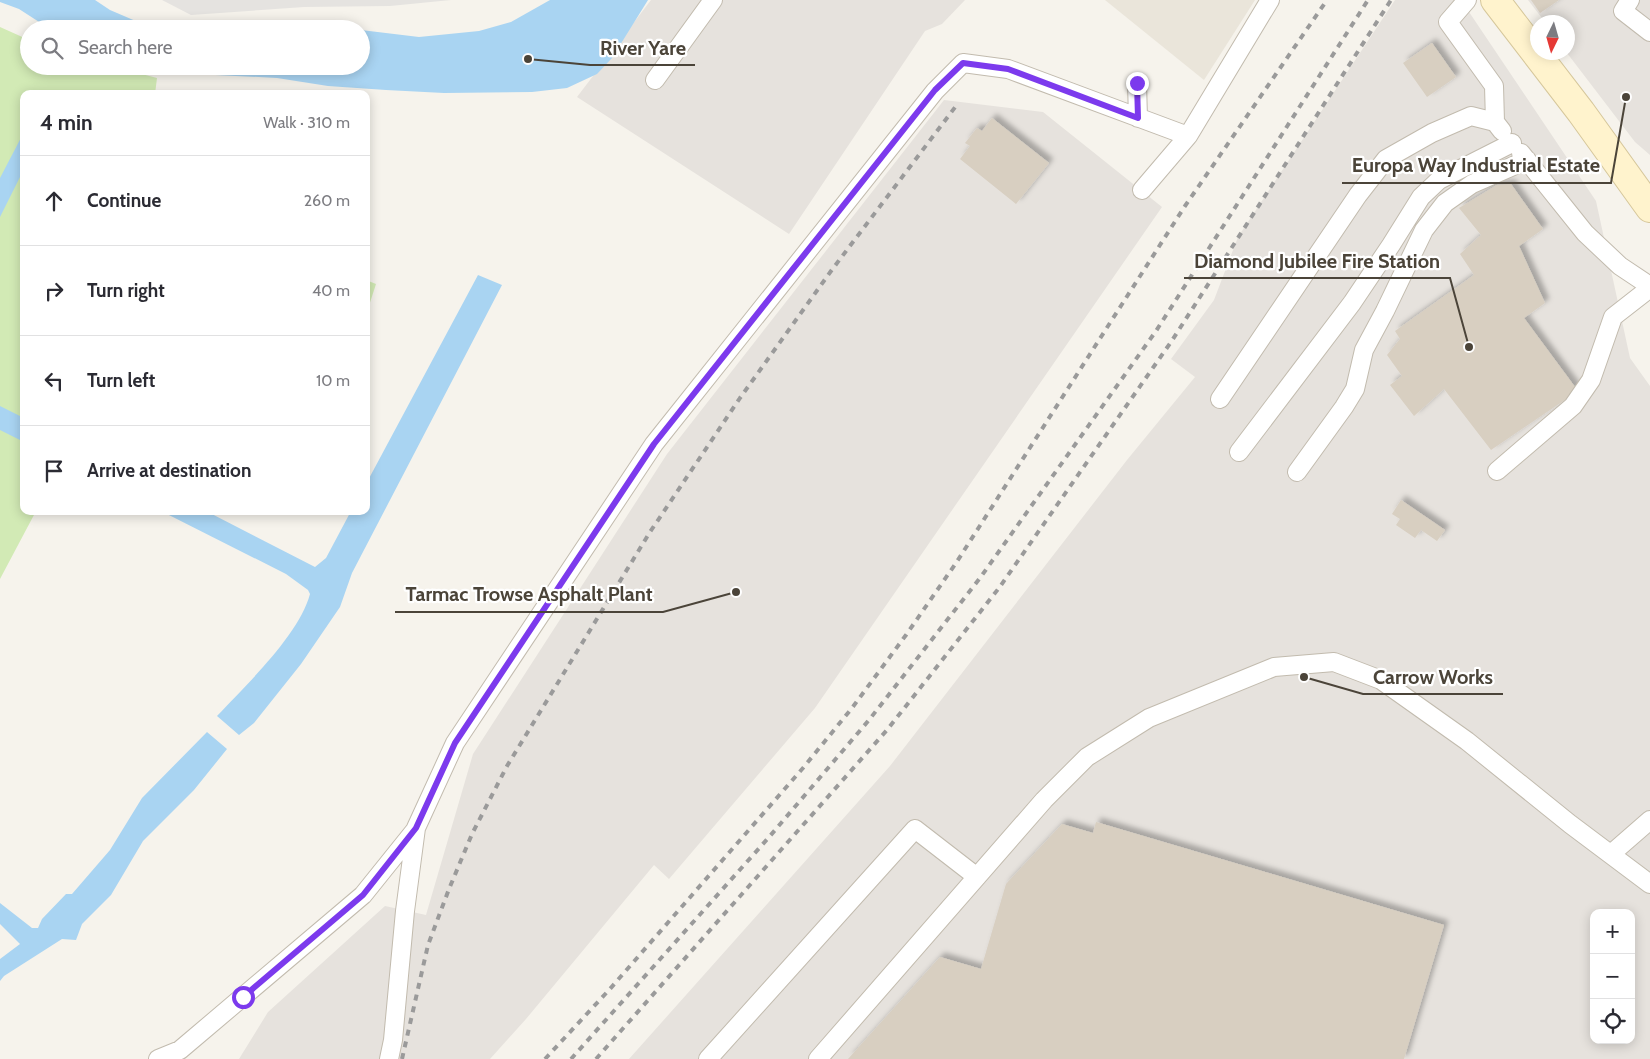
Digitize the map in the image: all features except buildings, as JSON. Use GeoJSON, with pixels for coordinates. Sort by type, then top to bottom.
{"type":"FeatureCollection","features":[{"type":"Feature","properties":{"kind":"street"},"geometry":{"type":"LineString","coordinates":[[1495,0],[1581,112],[1650,208]]}},
{"type":"Feature","properties":{"kind":"lane"},"geometry":{"type":"LineString","coordinates":[[655,80],[713,0]]}},
{"type":"Feature","properties":{"kind":"lane"},"geometry":{"type":"LineString","coordinates":[[1142,190],[1188,136],[1270,0]]}},
{"type":"Feature","properties":{"kind":"lane"},"geometry":{"type":"LineString","coordinates":[[1467,0],[1448,22],[1494,86],[1495,122]]}},
{"type":"Feature","properties":{"kind":"lane"},"geometry":{"type":"LineString","coordinates":[[1630,0],[1623,10],[1650,32]]}},
{"type":"Feature","properties":{"kind":"lane"},"geometry":{"type":"LineString","coordinates":[[158,1059],[180,1050],[363,895],[416,828],[455,743],[654,444],[935,90],[963,63],[1008,69],[1188,136]]}},
{"type":"Feature","properties":{"kind":"lane"},"geometry":{"type":"LineString","coordinates":[[1137,83],[1138,118]]}},
{"type":"Feature","properties":{"kind":"lane"},"geometry":{"type":"LineString","coordinates":[[1220,399],[1358,195],[1386,159],[1432,134],[1471,116],[1495,122],[1585,233],[1620,266],[1650,287],[1613,317],[1592,380],[1573,406],[1497,471]]}},
{"type":"Feature","properties":{"kind":"lane"},"geometry":{"type":"LineString","coordinates":[[1239,452],[1352,303],[1421,197],[1439,180],[1512,142]]}},
{"type":"Feature","properties":{"kind":"lane"},"geometry":{"type":"LineString","coordinates":[[1297,472],[1355,389],[1364,350],[1424,230],[1445,203],[1472,184],[1527,160]]}},
{"type":"Feature","properties":{"kind":"lane"},"geometry":{"type":"LineString","coordinates":[[818,1059],[1044,800],[1087,757],[1149,718],[1274,667],[1334,662],[1381,680],[1467,741],[1570,824],[1650,884]]}},
{"type":"Feature","properties":{"kind":"lane"},"geometry":{"type":"LineString","coordinates":[[1611,854],[1650,820]]}},
{"type":"Feature","properties":{"kind":"lane"},"geometry":{"type":"LineString","coordinates":[[389,1059],[393,1040],[404,911],[416,828]]}},
{"type":"Feature","properties":{"kind":"lane"},"geometry":{"type":"LineString","coordinates":[[708,1059],[914,829],[977,877]]}},
{"type":"Feature","properties":{"kind":"shaded area"},"geometry":{"type":"Polygon","coordinates":[[[162,0],[451,0],[390,6],[304,7],[191,15],[162,0]]]}},
{"type":"Feature","properties":{"kind":"shaded area"},"geometry":{"type":"Polygon","coordinates":[[[651,0],[965,0],[942,24],[925,31],[789,234],[577,97],[651,0]]]}},
{"type":"Feature","properties":{"kind":"shaded area"},"geometry":{"type":"Polygon","coordinates":[[[1105,0],[1255,0],[1204,80],[1105,0]]]}},
{"type":"Feature","properties":{"kind":"shaded area"},"geometry":{"type":"Polygon","coordinates":[[[1395,0],[1461,0],[1596,201],[1630,358],[1650,386],[1650,1059],[629,1059],[890,766],[1127,460],[1195,377],[1171,359],[1214,300],[1238,237],[1395,0]]]}},
{"type":"Feature","properties":{"kind":"shaded area"},"geometry":{"type":"Polygon","coordinates":[[[1528,0],[1650,0],[1650,155],[1635,142],[1572,60],[1575,60],[1575,15],[1540,15],[1528,0]]]}},
{"type":"Feature","properties":{"kind":"shaded area"},"geometry":{"type":"Polygon","coordinates":[[[944,100],[1043,112],[1162,207],[815,708],[669,879],[654,865],[526,1019],[490,1059],[239,1059],[268,1012],[385,906],[426,915],[473,754],[667,454],[944,100]]]}},
{"type":"Feature","properties":{"kind":"green space"},"geometry":{"type":"Polygon","coordinates":[[[0,27],[20,36],[20,75],[146,75],[157,78],[156,90],[20,90],[20,515],[34,515],[0,579],[0,27]]]}},
{"type":"Feature","properties":{"kind":"green space"},"geometry":{"type":"Polygon","coordinates":[[[370,282],[376,284],[370,303],[370,282]]]}},
{"type":"Feature","properties":{"kind":"water"},"geometry":{"type":"Polygon","coordinates":[[[0,0],[95,0],[110,10],[133,20],[36,20],[19,9],[0,2],[0,0]]]}},
{"type":"Feature","properties":{"kind":"water"},"geometry":{"type":"Polygon","coordinates":[[[550,0],[648,0],[612,58],[597,74],[567,88],[532,92],[444,93],[328,86],[277,78],[216,75],[370,75],[370,31],[419,37],[479,31],[511,22],[550,0]]]}},
{"type":"Feature","properties":{"kind":"water"},"geometry":{"type":"Polygon","coordinates":[[[20,140],[20,177],[0,217],[0,178],[20,140]]]}},
{"type":"Feature","properties":{"kind":"water"},"geometry":{"type":"Polygon","coordinates":[[[478,275],[502,285],[352,573],[340,607],[301,664],[254,723],[239,735],[217,716],[256,675],[283,642],[304,610],[310,594],[308,590],[286,574],[169,515],[214,515],[315,567],[326,558],[349,515],[370,515],[370,477],[478,275]]]}},
{"type":"Feature","properties":{"kind":"water"},"geometry":{"type":"Polygon","coordinates":[[[0,406],[20,416],[20,440],[0,430],[0,406]]]}},
{"type":"Feature","properties":{"kind":"water"},"geometry":{"type":"Polygon","coordinates":[[[207,732],[227,749],[194,790],[143,841],[111,895],[82,924],[76,940],[62,939],[4,976],[0,981],[0,959],[20,944],[0,924],[0,903],[32,928],[38,928],[42,919],[66,894],[72,894],[110,850],[142,798],[207,732]]]}},
{"type":"Feature","properties":{"kind":"railway"},"geometry":{"type":"LineString","coordinates":[[545,1059],[609,990],[803,768],[852,708],[906,635],[956,563],[1185,206],[1327,0]]}},
{"type":"Feature","properties":{"kind":"railway"},"geometry":{"type":"LineString","coordinates":[[571,1059],[770,836],[869,720],[980,578],[1156,331],[1368,0]]}},
{"type":"Feature","properties":{"kind":"railway"},"geometry":{"type":"LineString","coordinates":[[596,1059],[887,730],[999,588],[1171,342],[1391,0]]}},
{"type":"Feature","properties":{"kind":"railway"},"geometry":{"type":"LineString","coordinates":[[402,1059],[428,945],[472,834],[507,766],[650,532],[740,398],[831,271],[956,106]]}},
{"type":"Feature","properties":{"kind":"place","name":"River Yare"},"geometry":{"type":"Point","coordinates":[528,59]}},
{"type":"Feature","properties":{"kind":"place","name":"Europa Way Industrial Estate"},"geometry":{"type":"Point","coordinates":[1626,97]}},
{"type":"Feature","properties":{"kind":"place","name":"Diamond Jubilee Fire Station"},"geometry":{"type":"Point","coordinates":[1469,347]}},
{"type":"Feature","properties":{"kind":"place","name":"Tarmac Trowse Asphalt Plant"},"geometry":{"type":"Point","coordinates":[736,592]}},
{"type":"Feature","properties":{"kind":"place","name":"Carrow Works"},"geometry":{"type":"Point","coordinates":[1304,677]}},
{"type":"Feature","properties":{"kind":"route"},"geometry":{"type":"LineString","coordinates":[[243,997],[363,895],[416,828],[455,743],[654,444],[935,90],[963,63],[1008,69],[1138,118],[1137,83]]}}]}
